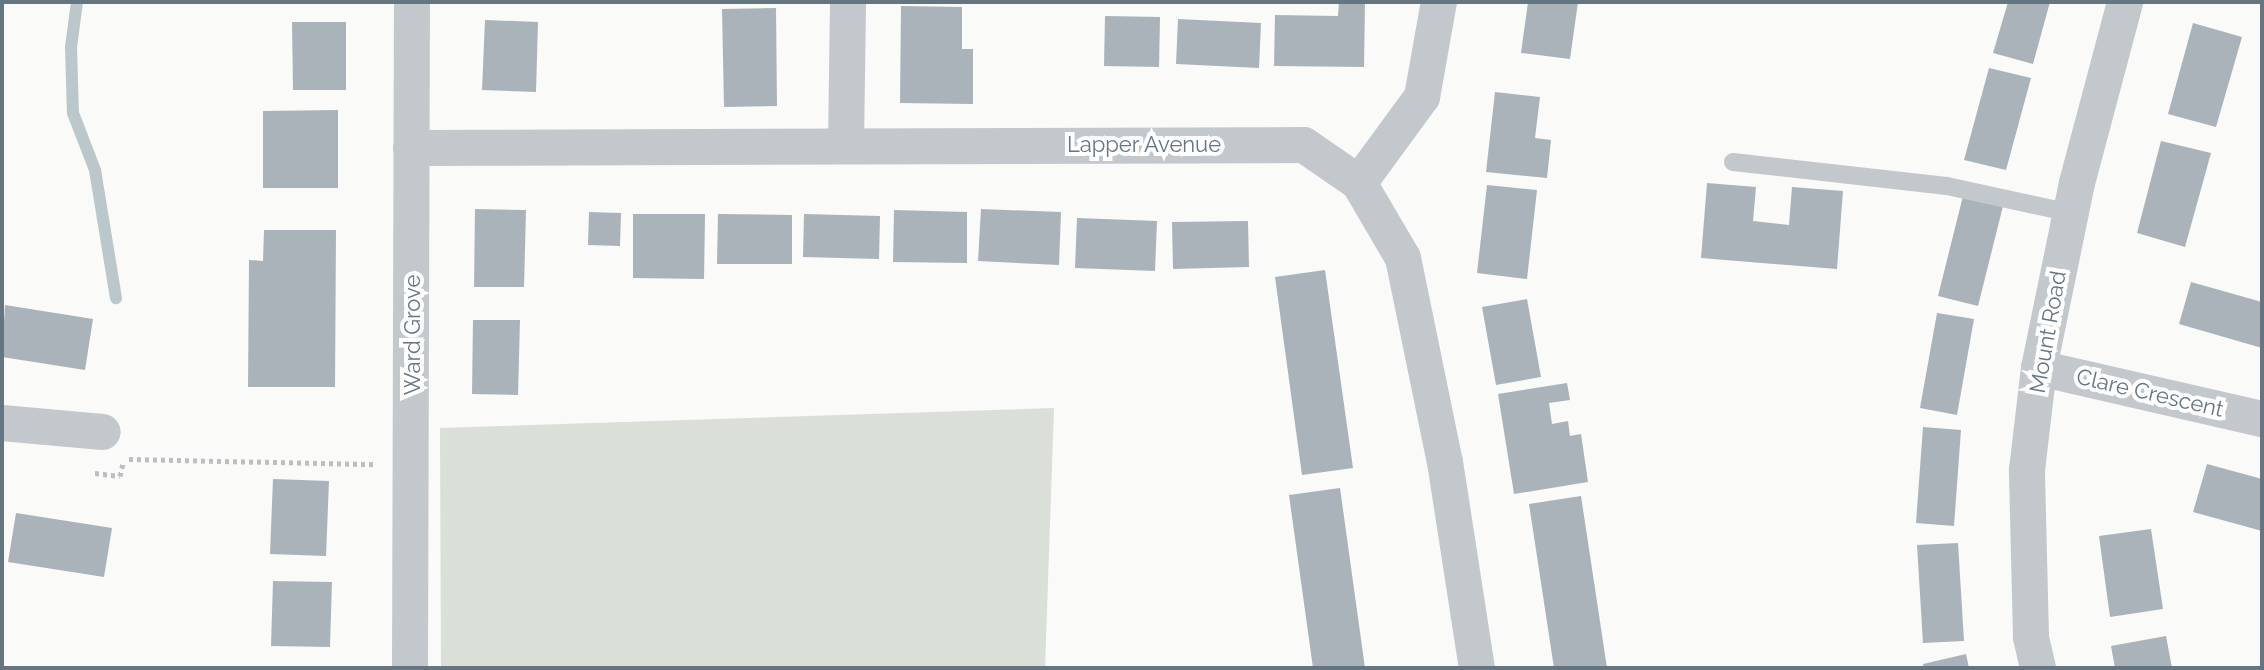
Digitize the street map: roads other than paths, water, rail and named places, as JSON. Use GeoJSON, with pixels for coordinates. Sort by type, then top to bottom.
{"type":"FeatureCollection","features":[{"type":"Feature","properties":{"kind":"street","name":"Ward Grove"},"geometry":{"type":"LineString","coordinates":[[410,668],[412,2]]}},
{"type":"Feature","properties":{"kind":"street"},"geometry":{"type":"LineString","coordinates":[[846,146],[848,2]]}},
{"type":"Feature","properties":{"kind":"street"},"geometry":{"type":"LineString","coordinates":[[1359,183],[1422,97],[1439,2]]}},
{"type":"Feature","properties":{"kind":"street","name":"Mount Road"},"geometry":{"type":"LineString","coordinates":[[2038,668],[2031,637],[2027,470],[2039,368],[2071,213],[2125,2]]}},
{"type":"Feature","properties":{"kind":"street","name":"Lapper Avenue"},"geometry":{"type":"LineString","coordinates":[[411,148],[1304,145],[1359,183],[1403,258],[1445,462],[1477,668]]}},
{"type":"Feature","properties":{"kind":"street","name":"Clare Crescent"},"geometry":{"type":"LineString","coordinates":[[2039,368],[2262,419]]}},
{"type":"Feature","properties":{"kind":"street"},"geometry":{"type":"LineString","coordinates":[[2,423],[103,432]]}},
{"type":"Feature","properties":{"kind":"lane"},"geometry":{"type":"LineString","coordinates":[[1733,162],[1947,186],[2071,213]]}},
{"type":"Feature","properties":{"kind":"waterway"},"geometry":{"type":"LineString","coordinates":[[77,2],[71,47],[73,113],[95,170],[116,298]]}}]}
